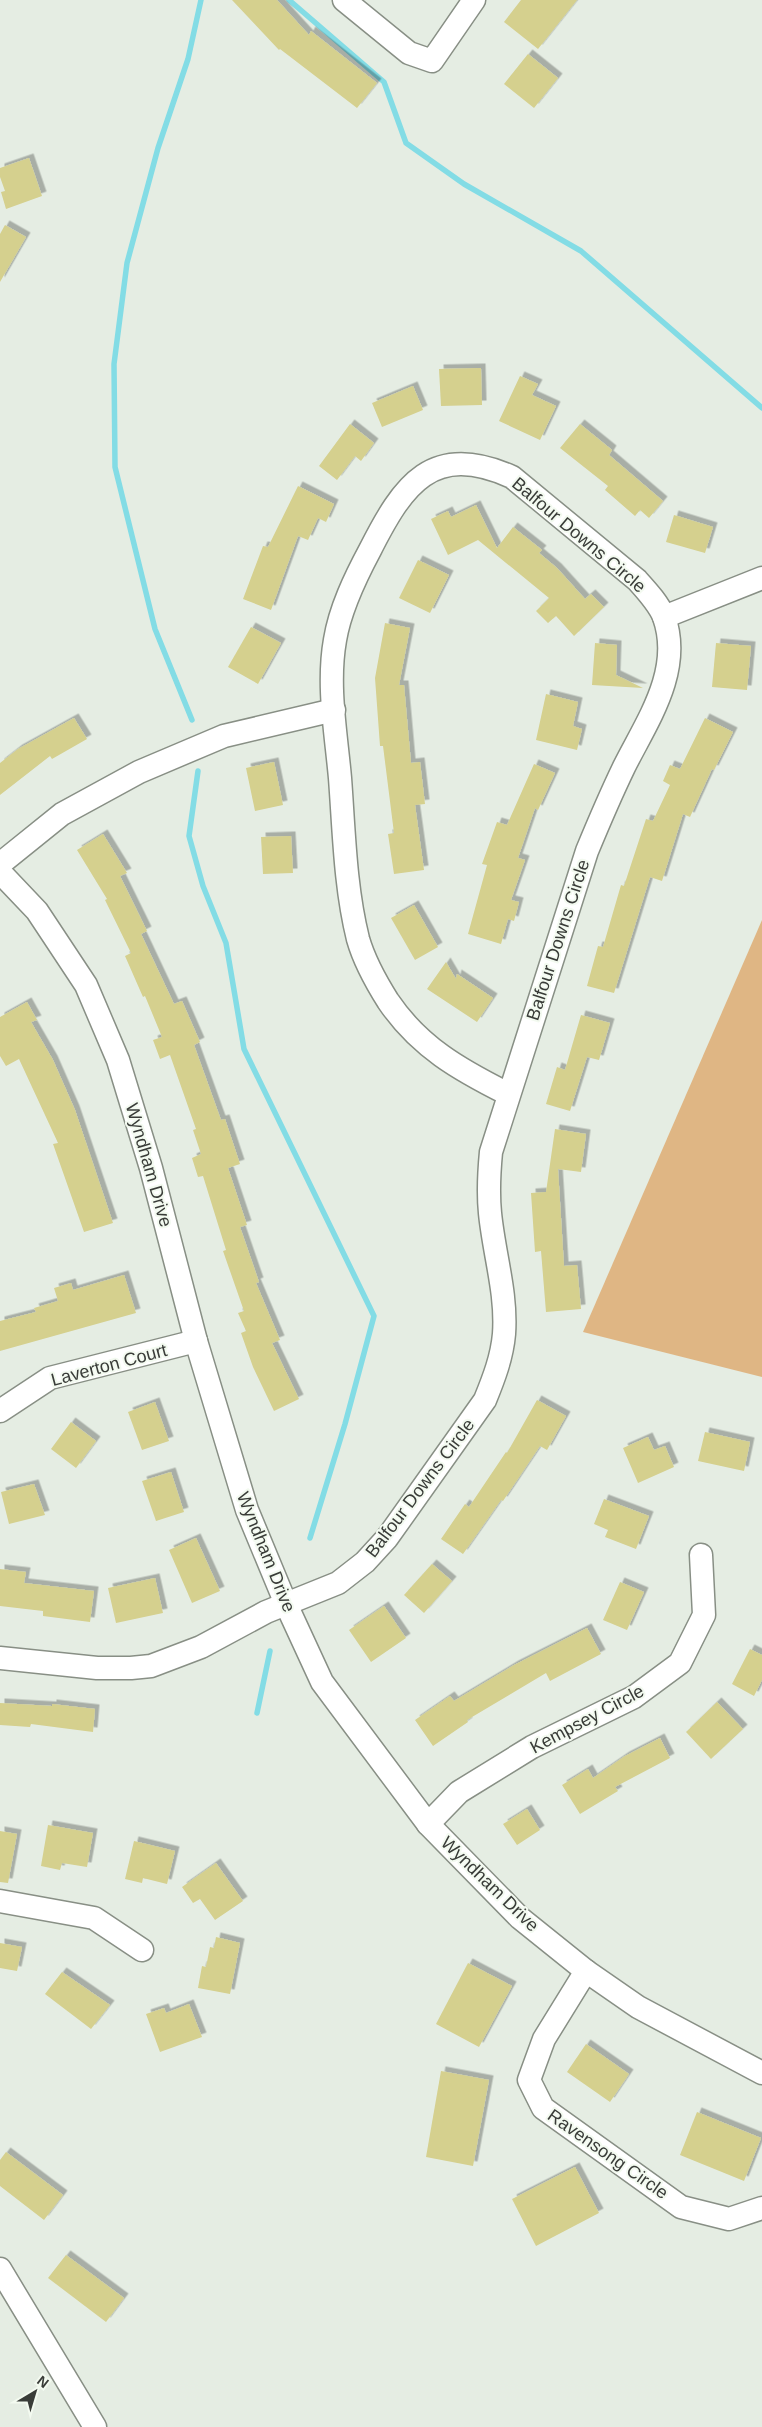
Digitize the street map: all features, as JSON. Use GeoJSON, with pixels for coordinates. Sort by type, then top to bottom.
{"type":"FeatureCollection","features":[{"type":"Feature","properties":{"kind":"street"},"geometry":{"type":"LineString","coordinates":[[344,0],[409,53],[432,61],[474,0]]}},
{"type":"Feature","properties":{"kind":"street","name":"Balfour Downs Circle"},"geometry":{"type":"LineString","coordinates":[[0,1658],[97,1668],[151,1666],[201,1647],[286,1604],[338,1582],[365,1562],[387,1538],[485,1400],[494,1378],[504,1334],[504,1305],[490,1214],[488,1182],[491,1152],[587,851],[603,812],[661,694],[669,662],[664,617],[637,580],[532,491],[512,477],[492,468],[466,463],[444,466],[427,473],[411,484],[391,508],[362,565],[342,614],[335,640],[332,670],[334,710],[351,907],[359,941],[372,972],[388,1001],[410,1029],[434,1051],[460,1070],[508,1094]]}},
{"type":"Feature","properties":{"kind":"street"},"geometry":{"type":"LineString","coordinates":[[664,617],[762,578]]}},
{"type":"Feature","properties":{"kind":"street"},"geometry":{"type":"LineString","coordinates":[[0,864],[62,814],[139,772],[224,736],[334,710]]}},
{"type":"Feature","properties":{"kind":"street","name":"Wyndham Drive"},"geometry":{"type":"LineString","coordinates":[[0,872],[37,911],[86,986],[118,1060],[152,1168],[196,1341],[247,1510],[286,1604],[322,1682],[428,1824],[520,1918],[586,1971],[638,2007],[762,2073]]}},
{"type":"Feature","properties":{"kind":"street","name":"Laverton Court"},"geometry":{"type":"LineString","coordinates":[[0,1411],[50,1378],[196,1341]]}},
{"type":"Feature","properties":{"kind":"street","name":"Kempsey Circle"},"geometry":{"type":"LineString","coordinates":[[428,1824],[460,1792],[532,1747],[634,1697],[680,1663],[704,1615],[701,1555]]}},
{"type":"Feature","properties":{"kind":"street"},"geometry":{"type":"LineString","coordinates":[[0,1901],[94,1918],[142,1950]]}},
{"type":"Feature","properties":{"kind":"street","name":"Ravensong Circle"},"geometry":{"type":"LineString","coordinates":[[586,1971],[544,2039],[529,2080],[543,2108],[682,2207],[729,2219],[762,2208]]}},
{"type":"Feature","properties":{"kind":"street"},"geometry":{"type":"LineString","coordinates":[[0,2269],[95,2427]]}},
{"type":"Feature","properties":{"kind":"shaded area"},"geometry":{"type":"Polygon","coordinates":[[[762,920],[762,1377],[583,1332],[762,920]]]}},
{"type":"Feature","properties":{"kind":"building"},"geometry":{"type":"Polygon","coordinates":[[[232,0],[277,0],[309,35],[311,31],[377,83],[357,108],[279,50],[232,0]]]}},
{"type":"Feature","properties":{"kind":"building"},"geometry":{"type":"Polygon","coordinates":[[[521,0],[577,0],[538,49],[504,22],[521,0]]]}},
{"type":"Feature","properties":{"kind":"building"},"geometry":{"type":"Polygon","coordinates":[[[528,54],[558,78],[534,108],[504,84],[528,54]]]}},
{"type":"Feature","properties":{"kind":"building"},"geometry":{"type":"Polygon","coordinates":[[[29,158],[42,196],[6,209],[1,192],[5,191],[0,177],[0,168],[29,158]]]}},
{"type":"Feature","properties":{"kind":"building"},"geometry":{"type":"Polygon","coordinates":[[[5,225],[26,237],[0,282],[0,234],[5,225]]]}},
{"type":"Feature","properties":{"kind":"building"},"geometry":{"type":"Polygon","coordinates":[[[481,368],[482,405],[441,406],[439,369],[481,368]]]}},
{"type":"Feature","properties":{"kind":"building"},"geometry":{"type":"Polygon","coordinates":[[[520,376],[538,384],[532,395],[556,406],[540,440],[499,421],[520,376]]]}},
{"type":"Feature","properties":{"kind":"building"},"geometry":{"type":"Polygon","coordinates":[[[413,386],[423,410],[382,427],[372,403],[413,386]]]}},
{"type":"Feature","properties":{"kind":"building"},"geometry":{"type":"Polygon","coordinates":[[[350,424],[374,443],[361,461],[355,456],[337,480],[319,466],[350,424]]]}},
{"type":"Feature","properties":{"kind":"building"},"geometry":{"type":"Polygon","coordinates":[[[580,424],[612,450],[609,455],[663,501],[649,518],[640,510],[635,516],[605,490],[608,486],[560,448],[580,424]]]}},
{"type":"Feature","properties":{"kind":"building"},"geometry":{"type":"Polygon","coordinates":[[[298,486],[334,504],[326,522],[318,518],[308,540],[298,536],[271,610],[243,599],[263,546],[268,547],[298,486]]]}},
{"type":"Feature","properties":{"kind":"building"},"geometry":{"type":"Polygon","coordinates":[[[476,505],[497,548],[513,527],[542,550],[539,553],[557,568],[585,599],[591,594],[604,607],[574,636],[556,616],[548,623],[536,611],[549,598],[478,540],[448,555],[431,519],[448,511],[451,517],[476,505]]]}},
{"type":"Feature","properties":{"kind":"building"},"geometry":{"type":"Polygon","coordinates":[[[674,515],[713,527],[705,553],[666,542],[674,515]]]}},
{"type":"Feature","properties":{"kind":"building"},"geometry":{"type":"Polygon","coordinates":[[[418,560],[449,575],[430,613],[399,598],[418,560]]]}},
{"type":"Feature","properties":{"kind":"building"},"geometry":{"type":"Polygon","coordinates":[[[385,623],[410,628],[399,685],[404,685],[411,763],[420,762],[425,804],[415,805],[424,870],[394,874],[388,834],[394,833],[383,746],[380,746],[375,678],[385,623]]]}},
{"type":"Feature","properties":{"kind":"building"},"geometry":{"type":"Polygon","coordinates":[[[251,627],[281,643],[258,684],[228,667],[251,627]]]}},
{"type":"Feature","properties":{"kind":"building"},"geometry":{"type":"Polygon","coordinates":[[[595,643],[617,645],[616,675],[643,688],[592,685],[595,643]]]}},
{"type":"Feature","properties":{"kind":"building"},"geometry":{"type":"Polygon","coordinates":[[[716,643],[751,646],[747,690],[712,687],[716,643]]]}},
{"type":"Feature","properties":{"kind":"building"},"geometry":{"type":"Polygon","coordinates":[[[546,694],[578,702],[573,726],[582,729],[577,750],[536,740],[546,694]]]}},
{"type":"Feature","properties":{"kind":"building"},"geometry":{"type":"Polygon","coordinates":[[[74,718],[87,739],[52,759],[50,756],[0,795],[0,763],[18,749],[74,718]]]}},
{"type":"Feature","properties":{"kind":"building"},"geometry":{"type":"Polygon","coordinates":[[[705,718],[733,732],[714,770],[712,769],[690,817],[683,814],[662,881],[650,877],[614,993],[587,986],[598,946],[603,947],[621,885],[624,886],[646,819],[653,821],[670,785],[663,781],[670,765],[680,769],[705,718]]]}},
{"type":"Feature","properties":{"kind":"building"},"geometry":{"type":"Polygon","coordinates":[[[274,762],[283,805],[255,811],[246,768],[274,762]]]}},
{"type":"Feature","properties":{"kind":"building"},"geometry":{"type":"Polygon","coordinates":[[[534,764],[555,773],[538,810],[535,808],[518,858],[525,860],[511,900],[519,902],[514,921],[508,919],[501,944],[468,934],[487,865],[482,864],[497,822],[507,825],[534,764]]]}},
{"type":"Feature","properties":{"kind":"building"},"geometry":{"type":"Polygon","coordinates":[[[103,834],[127,873],[120,876],[147,931],[141,934],[174,1004],[182,1001],[200,1042],[194,1045],[221,1120],[225,1119],[240,1164],[228,1168],[247,1225],[240,1227],[259,1282],[256,1283],[280,1340],[272,1343],[299,1399],[274,1411],[253,1367],[241,1333],[246,1331],[238,1313],[244,1311],[223,1251],[226,1250],[203,1176],[198,1177],[192,1158],[201,1154],[193,1130],[196,1129],[170,1055],[160,1059],[153,1040],[162,1037],[145,996],[143,997],[125,956],[131,953],[105,900],[107,899],[77,850],[103,834]]]}},
{"type":"Feature","properties":{"kind":"building"},"geometry":{"type":"Polygon","coordinates":[[[291,836],[293,873],[263,874],[261,837],[291,836]]]}},
{"type":"Feature","properties":{"kind":"building"},"geometry":{"type":"Polygon","coordinates":[[[414,905],[438,947],[415,960],[391,918],[414,905]]]}},
{"type":"Feature","properties":{"kind":"building"},"geometry":{"type":"Polygon","coordinates":[[[446,962],[456,979],[457,974],[493,998],[477,1022],[427,989],[446,962]]]}},
{"type":"Feature","properties":{"kind":"building"},"geometry":{"type":"Polygon","coordinates":[[[27,1002],[37,1020],[31,1022],[53,1060],[75,1110],[113,1223],[84,1232],[53,1144],[58,1143],[19,1059],[6,1066],[0,1056],[0,1017],[27,1002]]]}},
{"type":"Feature","properties":{"kind":"building"},"geometry":{"type":"Polygon","coordinates":[[[581,1015],[610,1023],[599,1060],[587,1057],[570,1111],[546,1104],[557,1067],[565,1070],[581,1015]]]}},
{"type":"Feature","properties":{"kind":"building"},"geometry":{"type":"Polygon","coordinates":[[[555,1129],[586,1134],[581,1172],[558,1169],[564,1266],[577,1265],[581,1309],[546,1312],[541,1251],[535,1252],[531,1193],[546,1192],[555,1129]]]}},
{"type":"Feature","properties":{"kind":"building"},"geometry":{"type":"Polygon","coordinates":[[[124,1275],[136,1313],[0,1351],[0,1321],[36,1312],[34,1308],[58,1301],[54,1288],[71,1283],[73,1290],[124,1275]]]}},
{"type":"Feature","properties":{"kind":"building"},"geometry":{"type":"Polygon","coordinates":[[[537,1400],[566,1416],[547,1450],[540,1446],[503,1501],[501,1500],[463,1554],[441,1539],[465,1504],[469,1507],[507,1453],[537,1400]]]}},
{"type":"Feature","properties":{"kind":"building"},"geometry":{"type":"Polygon","coordinates":[[[155,1402],[169,1441],[142,1450],[128,1412],[155,1402]]]}},
{"type":"Feature","properties":{"kind":"building"},"geometry":{"type":"Polygon","coordinates":[[[71,1422],[96,1441],[76,1468],[51,1449],[71,1422]]]}},
{"type":"Feature","properties":{"kind":"building"},"geometry":{"type":"Polygon","coordinates":[[[705,1432],[750,1442],[744,1471],[698,1461],[705,1432]]]}},
{"type":"Feature","properties":{"kind":"building"},"geometry":{"type":"Polygon","coordinates":[[[648,1437],[654,1450],[665,1446],[674,1467],[638,1483],[623,1448],[648,1437]]]}},
{"type":"Feature","properties":{"kind":"building"},"geometry":{"type":"Polygon","coordinates":[[[171,1472],[184,1512],[156,1521],[142,1481],[171,1472]]]}},
{"type":"Feature","properties":{"kind":"building"},"geometry":{"type":"Polygon","coordinates":[[[34,1484],[45,1515],[9,1524],[1,1492],[34,1484]]]}},
{"type":"Feature","properties":{"kind":"building"},"geometry":{"type":"Polygon","coordinates":[[[604,1499],[649,1516],[636,1549],[605,1537],[608,1530],[594,1524],[604,1499]]]}},
{"type":"Feature","properties":{"kind":"building"},"geometry":{"type":"Polygon","coordinates":[[[196,1538],[220,1591],[192,1603],[169,1550],[196,1538]]]}},
{"type":"Feature","properties":{"kind":"building"},"geometry":{"type":"Polygon","coordinates":[[[432,1564],[452,1581],[424,1613],[404,1595],[432,1564]]]}},
{"type":"Feature","properties":{"kind":"building"},"geometry":{"type":"Polygon","coordinates":[[[0,1569],[26,1572],[24,1583],[94,1591],[90,1622],[43,1616],[43,1611],[0,1606],[0,1569]]]}},
{"type":"Feature","properties":{"kind":"building"},"geometry":{"type":"Polygon","coordinates":[[[155,1578],[163,1613],[116,1623],[108,1588],[155,1578]]]}},
{"type":"Feature","properties":{"kind":"building"},"geometry":{"type":"Polygon","coordinates":[[[620,1582],[644,1592],[627,1630],[603,1620],[620,1582]]]}},
{"type":"Feature","properties":{"kind":"building"},"geometry":{"type":"Polygon","coordinates":[[[384,1606],[406,1638],[371,1662],[349,1630],[384,1606]]]}},
{"type":"Feature","properties":{"kind":"building"},"geometry":{"type":"Polygon","coordinates":[[[587,1628],[601,1654],[550,1681],[546,1673],[467,1720],[468,1722],[433,1746],[415,1720],[450,1696],[454,1701],[514,1665],[587,1628]]]}},
{"type":"Feature","properties":{"kind":"building"},"geometry":{"type":"Polygon","coordinates":[[[750,1649],[762,1655],[762,1680],[754,1696],[732,1684],[750,1649]]]}},
{"type":"Feature","properties":{"kind":"building"},"geometry":{"type":"Polygon","coordinates":[[[717,1702],[743,1729],[711,1759],[686,1732],[717,1702]]]}},
{"type":"Feature","properties":{"kind":"building"},"geometry":{"type":"Polygon","coordinates":[[[0,1703],[52,1706],[52,1704],[95,1709],[93,1732],[31,1724],[30,1727],[0,1725],[0,1703]]]}},
{"type":"Feature","properties":{"kind":"building"},"geometry":{"type":"Polygon","coordinates":[[[660,1738],[670,1758],[615,1787],[618,1791],[580,1814],[562,1785],[588,1769],[593,1778],[625,1756],[660,1738]]]}},
{"type":"Feature","properties":{"kind":"building"},"geometry":{"type":"Polygon","coordinates":[[[527,1809],[540,1830],[517,1845],[503,1824],[527,1809]]]}},
{"type":"Feature","properties":{"kind":"building"},"geometry":{"type":"Polygon","coordinates":[[[48,1825],[93,1833],[87,1867],[62,1863],[60,1870],[41,1866],[48,1825]]]}},
{"type":"Feature","properties":{"kind":"building"},"geometry":{"type":"Polygon","coordinates":[[[0,1831],[17,1834],[8,1883],[0,1882],[0,1831]]]}},
{"type":"Feature","properties":{"kind":"building"},"geometry":{"type":"Polygon","coordinates":[[[134,1841],[175,1851],[167,1884],[143,1878],[142,1883],[125,1879],[134,1841]]]}},
{"type":"Feature","properties":{"kind":"building"},"geometry":{"type":"Polygon","coordinates":[[[216,1863],[243,1901],[215,1920],[200,1899],[193,1903],[182,1887],[216,1863]]]}},
{"type":"Feature","properties":{"kind":"building"},"geometry":{"type":"Polygon","coordinates":[[[216,1937],[240,1943],[230,1994],[198,1988],[202,1966],[206,1967],[210,1947],[214,1948],[216,1937]]]}},
{"type":"Feature","properties":{"kind":"building"},"geometry":{"type":"Polygon","coordinates":[[[0,1943],[22,1947],[17,1971],[0,1968],[0,1943]]]}},
{"type":"Feature","properties":{"kind":"building"},"geometry":{"type":"Polygon","coordinates":[[[468,1963],[512,1986],[479,2047],[436,2024],[468,1963]]]}},
{"type":"Feature","properties":{"kind":"building"},"geometry":{"type":"Polygon","coordinates":[[[62,1972],[110,2005],[91,2029],[45,1994],[62,1972]]]}},
{"type":"Feature","properties":{"kind":"building"},"geometry":{"type":"Polygon","coordinates":[[[189,2004],[202,2037],[160,2052],[146,2014],[164,2008],[166,2013],[189,2004]]]}},
{"type":"Feature","properties":{"kind":"building"},"geometry":{"type":"Polygon","coordinates":[[[586,2044],[629,2074],[610,2102],[567,2072],[586,2044]]]}},
{"type":"Feature","properties":{"kind":"building"},"geometry":{"type":"Polygon","coordinates":[[[441,2071],[489,2080],[473,2166],[426,2157],[441,2071]]]}},
{"type":"Feature","properties":{"kind":"building"},"geometry":{"type":"Polygon","coordinates":[[[697,2112],[761,2138],[744,2181],[680,2155],[697,2112]]]}},
{"type":"Feature","properties":{"kind":"building"},"geometry":{"type":"Polygon","coordinates":[[[6,2152],[63,2195],[44,2220],[0,2186],[0,2160],[6,2152]]]}},
{"type":"Feature","properties":{"kind":"building"},"geometry":{"type":"Polygon","coordinates":[[[575,2167],[599,2213],[536,2246],[512,2199],[575,2167]]]}},
{"type":"Feature","properties":{"kind":"building"},"geometry":{"type":"Polygon","coordinates":[[[66,2255],[124,2298],[106,2322],[48,2278],[66,2255]]]}},
{"type":"Feature","properties":{"kind":"waterway"},"geometry":{"type":"LineString","coordinates":[[192,720],[155,629],[115,467],[114,364],[127,263],[158,148],[188,59],[201,0]]}},
{"type":"Feature","properties":{"kind":"waterway"},"geometry":{"type":"LineString","coordinates":[[289,0],[384,82],[406,143],[464,184],[581,251],[762,408]]}},
{"type":"Feature","properties":{"kind":"waterway"},"geometry":{"type":"LineString","coordinates":[[198,771],[189,836],[203,886],[226,943],[244,1049],[374,1316],[345,1424],[310,1538]]}},
{"type":"Feature","properties":{"kind":"waterway"},"geometry":{"type":"LineString","coordinates":[[257,1713],[270,1651]]}}]}
